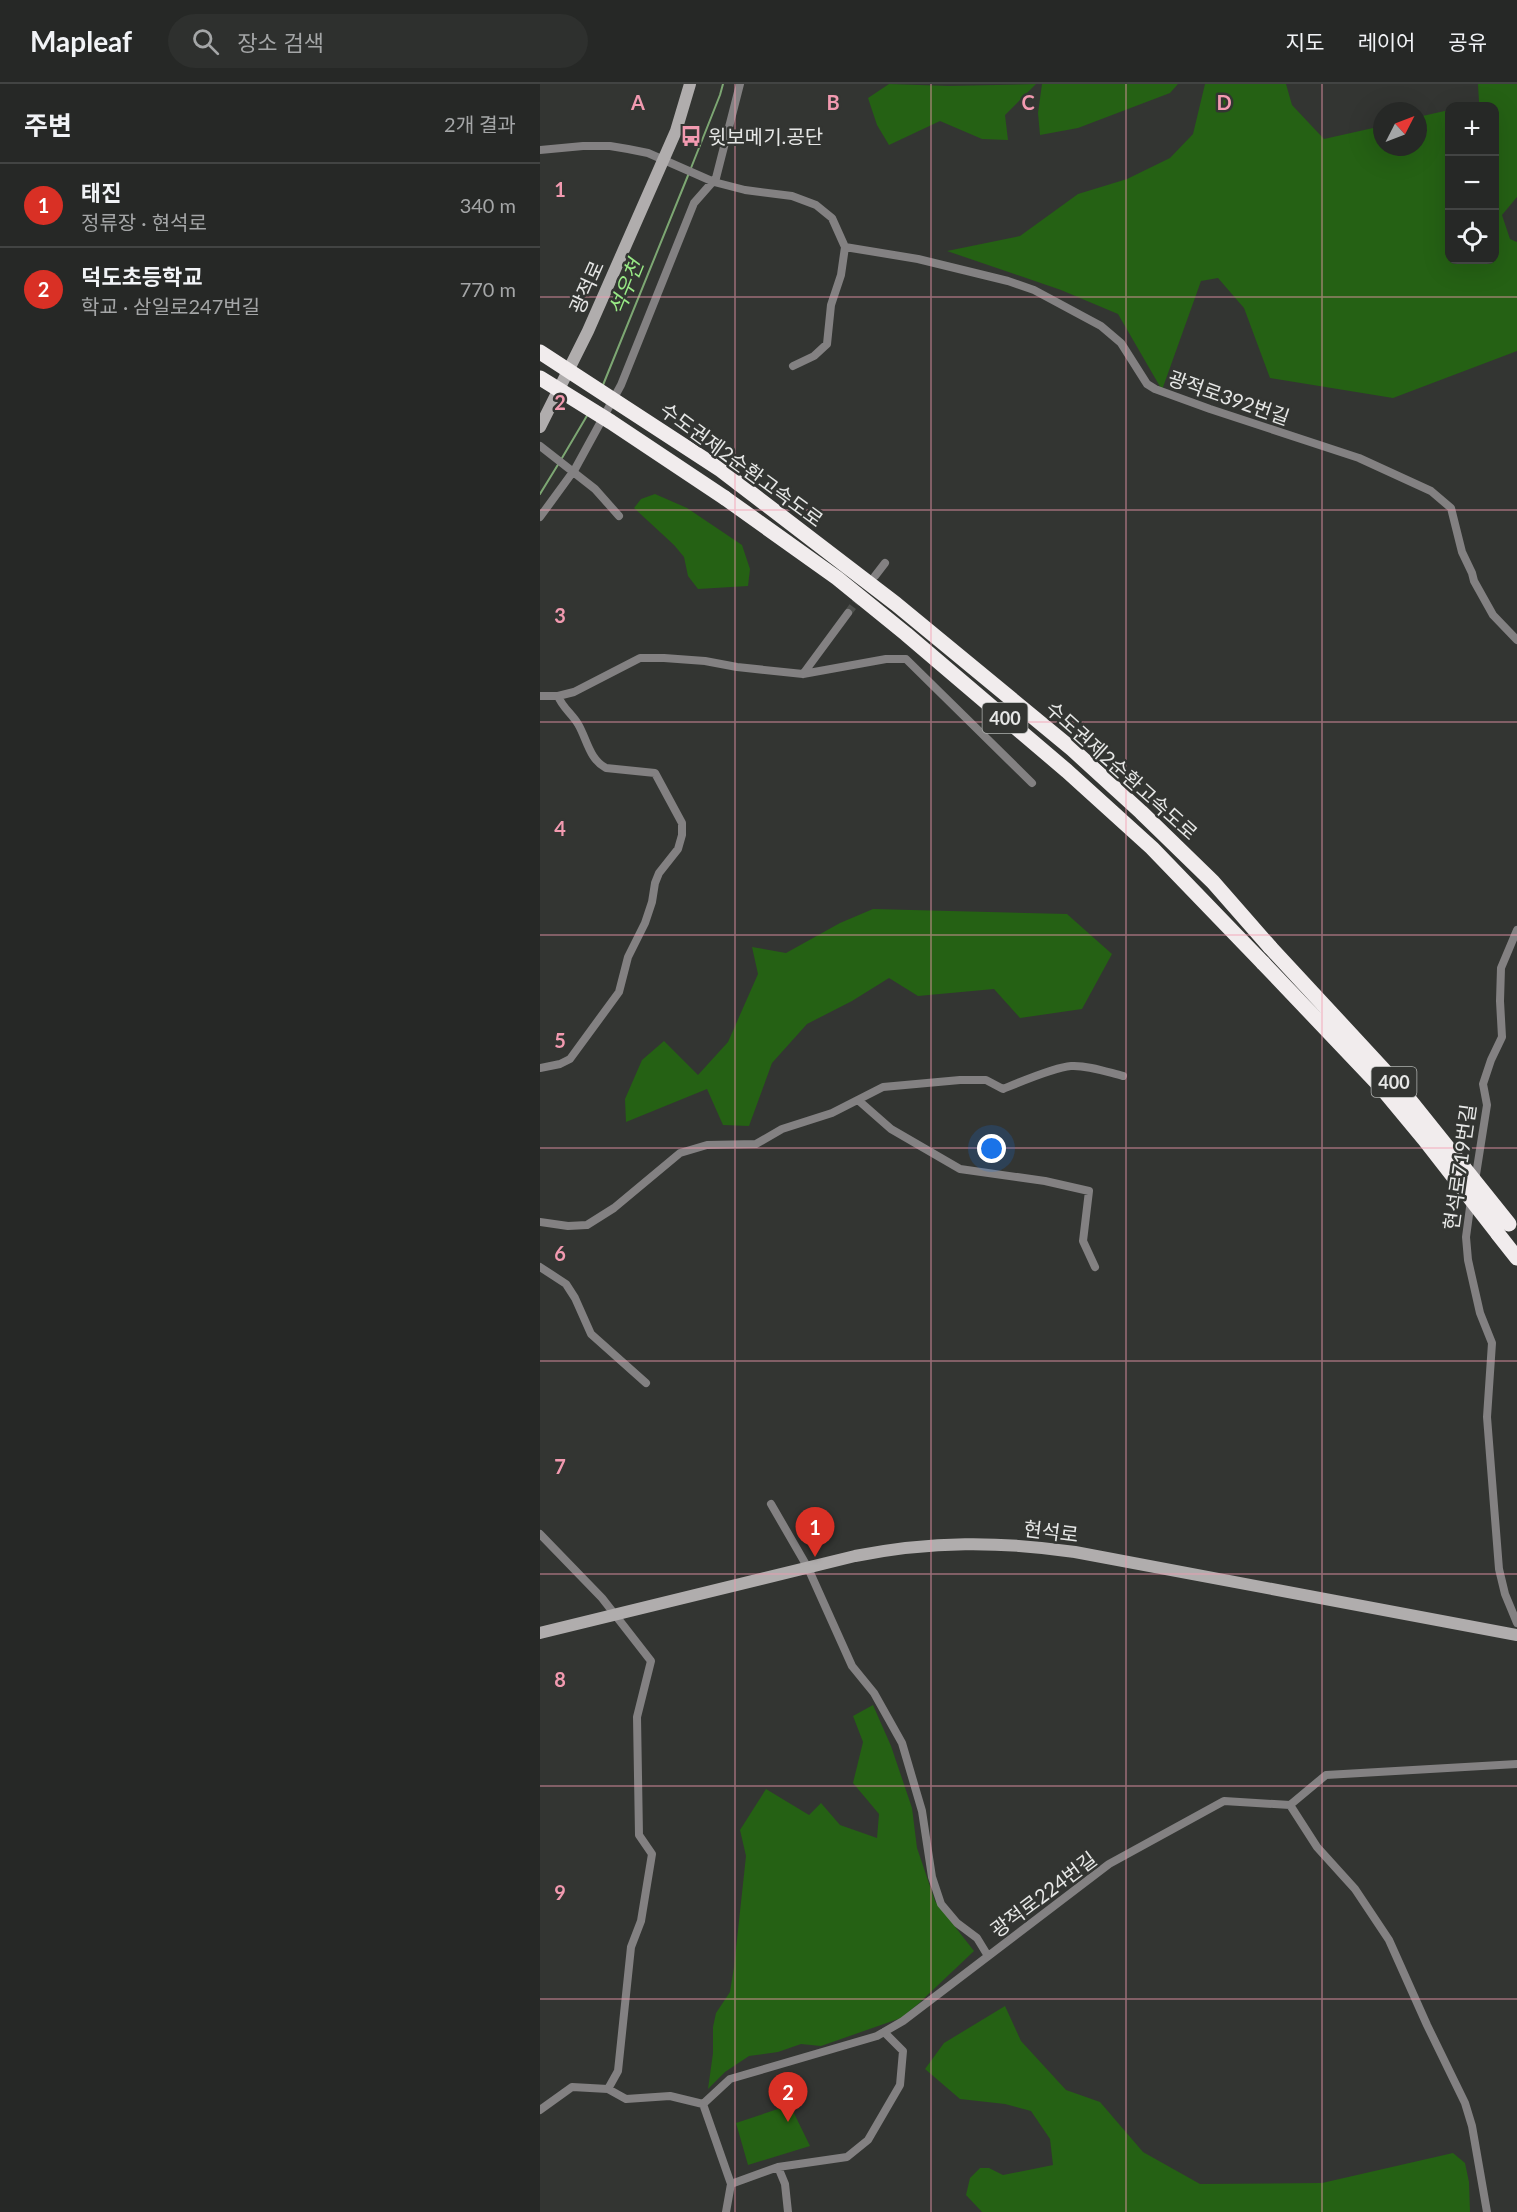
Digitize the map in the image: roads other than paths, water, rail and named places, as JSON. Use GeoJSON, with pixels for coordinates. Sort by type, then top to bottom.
{"type":"FeatureCollection","features":[{"type":"Feature","properties":{"kind":"highway","name":"수도권제2순환고속도로"},"geometry":{"type":"LineString","coordinates":[[540,352],[738,483],[896,604],[1072,749],[1141,812],[1213,882],[1396,1083],[1508,1231],[1517,1258]]}},
{"type":"Feature","properties":{"kind":"highway","name":"수도권제2순환고속도로"},"geometry":{"type":"LineString","coordinates":[[540,378],[725,498],[837,578],[1042,750],[1152,848],[1380,1086],[1508,1231]]}},
{"type":"Feature","properties":{"kind":"street","name":"광적로"},"geometry":{"type":"LineString","coordinates":[[540,427],[588,331],[663,161],[676,131],[690,84]]}},
{"type":"Feature","properties":{"kind":"street"},"geometry":{"type":"LineString","coordinates":[[540,517],[573,472],[621,385],[694,203],[712,181],[740,84]]}},
{"type":"Feature","properties":{"kind":"street"},"geometry":{"type":"LineString","coordinates":[[540,150],[610,146],[648,153],[712,181],[745,190],[792,196],[816,205],[832,218],[845,248],[841,275],[831,305],[827,344],[814,356],[794,366]]}},
{"type":"Feature","properties":{"kind":"street","name":"광적로392번길"},"geometry":{"type":"LineString","coordinates":[[845,248],[918,259],[1008,281],[1034,290],[1101,326],[1121,343],[1147,384],[1210,409],[1359,458],[1431,491],[1451,508],[1462,552],[1474,581],[1493,615],[1517,640]]}},
{"type":"Feature","properties":{"kind":"street"},"geometry":{"type":"LineString","coordinates":[[540,446],[595,489],[619,516]]}},
{"type":"Feature","properties":{"kind":"street"},"geometry":{"type":"LineString","coordinates":[[875,576],[885,563]]}},
{"type":"Feature","properties":{"kind":"street"},"geometry":{"type":"LineString","coordinates":[[803,674],[848,613]]}},
{"type":"Feature","properties":{"kind":"street"},"geometry":{"type":"LineString","coordinates":[[540,696],[558,696],[574,692],[640,658],[695,660],[803,674],[886,659],[906,659],[1032,783]]}},
{"type":"Feature","properties":{"kind":"street"},"geometry":{"type":"LineString","coordinates":[[540,1068],[560,1064],[570,1059],[619,992],[628,957],[645,922],[659,873],[678,849],[682,835],[682,823],[655,773],[606,768],[599,765],[579,726],[558,696]]}},
{"type":"Feature","properties":{"kind":"street","name":"현석로719번길"},"geometry":{"type":"LineString","coordinates":[[1517,930],[1501,968],[1502,1037],[1483,1084],[1487,1105],[1476,1180],[1467,1219],[1466,1237],[1473,1288],[1479,1313],[1491,1343],[1487,1417],[1496,1544],[1503,1585],[1517,1623]]}},
{"type":"Feature","properties":{"kind":"street"},"geometry":{"type":"LineString","coordinates":[[540,1222],[568,1226],[587,1225],[614,1208],[680,1153],[707,1145],[756,1144],[782,1129],[832,1113],[883,1087],[986,1080],[1003,1089],[1071,1066],[1098,1069],[1123,1076]]}},
{"type":"Feature","properties":{"kind":"street"},"geometry":{"type":"LineString","coordinates":[[858,1100],[891,1129],[960,1169],[1045,1181],[1089,1191],[1083,1241],[1095,1267]]}},
{"type":"Feature","properties":{"kind":"street"},"geometry":{"type":"LineString","coordinates":[[540,1267],[566,1284],[576,1298],[591,1334],[646,1383]]}},
{"type":"Feature","properties":{"kind":"street"},"geometry":{"type":"LineString","coordinates":[[771,1504],[808,1568],[852,1666],[874,1693],[902,1743],[922,1811],[932,1877],[941,1904],[957,1923],[977,1938],[988,1956]]}},
{"type":"Feature","properties":{"kind":"street"},"geometry":{"type":"LineString","coordinates":[[540,1534],[602,1598],[651,1661],[637,1717],[639,1835],[652,1854],[650,1875],[641,1921],[631,1947],[618,2071],[608,2089]]}},
{"type":"Feature","properties":{"kind":"street","name":"현석로"},"geometry":{"type":"LineString","coordinates":[[540,1633],[855,1556],[908,1547],[959,1544],[1030,1546],[1075,1552],[1511,1634]]}},
{"type":"Feature","properties":{"kind":"street"},"geometry":{"type":"LineString","coordinates":[[1487,2212],[1472,2126],[1465,2103],[1389,1940],[1355,1889],[1317,1847],[1290,1805],[1326,1775],[1517,1764]]}},
{"type":"Feature","properties":{"kind":"street","name":"광적로224번길"},"geometry":{"type":"LineString","coordinates":[[703,2104],[730,2079],[878,2036],[903,2020],[1109,1864],[1224,1801],[1290,1805]]}},
{"type":"Feature","properties":{"kind":"street"},"geometry":{"type":"LineString","coordinates":[[731,2184],[778,2167],[847,2157],[868,2140],[900,2085],[903,2051],[884,2032]]}},
{"type":"Feature","properties":{"kind":"street"},"geometry":{"type":"LineString","coordinates":[[540,2110],[572,2087],[608,2089],[626,2099],[669,2096],[703,2104],[731,2184],[726,2212]]}},
{"type":"Feature","properties":{"kind":"street"},"geometry":{"type":"LineString","coordinates":[[778,2167],[785,2184],[788,2212]]}},
{"type":"Feature","properties":{"kind":"waterway","name":"석우천"},"geometry":{"type":"LineString","coordinates":[[691,168],[723,84]]}},
{"type":"Feature","properties":{"kind":"waterway","name":"석우천"},"geometry":{"type":"LineString","coordinates":[[603,385],[689,173]]}},
{"type":"Feature","properties":{"kind":"waterway","name":"석우천"},"geometry":{"type":"LineString","coordinates":[[562,458],[588,414]]}},
{"type":"Feature","properties":{"kind":"waterway","name":"석우천"},"geometry":{"type":"LineString","coordinates":[[540,494],[559,463]]}},
{"type":"Feature","properties":{"kind":"tunnel"},"geometry":{"type":"LineString","coordinates":[[848,613],[862,594]]}},
{"type":"Feature","properties":{"kind":"place","name":"윗보메기.공단"},"geometry":{"type":"Point","coordinates":[691,136]}},
{"type":"Feature","properties":{"kind":"place","name":"태진"},"geometry":{"type":"Point","coordinates":[815,1557]}},
{"type":"Feature","properties":{"kind":"place","name":"덕도초등학교"},"geometry":{"type":"Point","coordinates":[788,2122]}}]}
